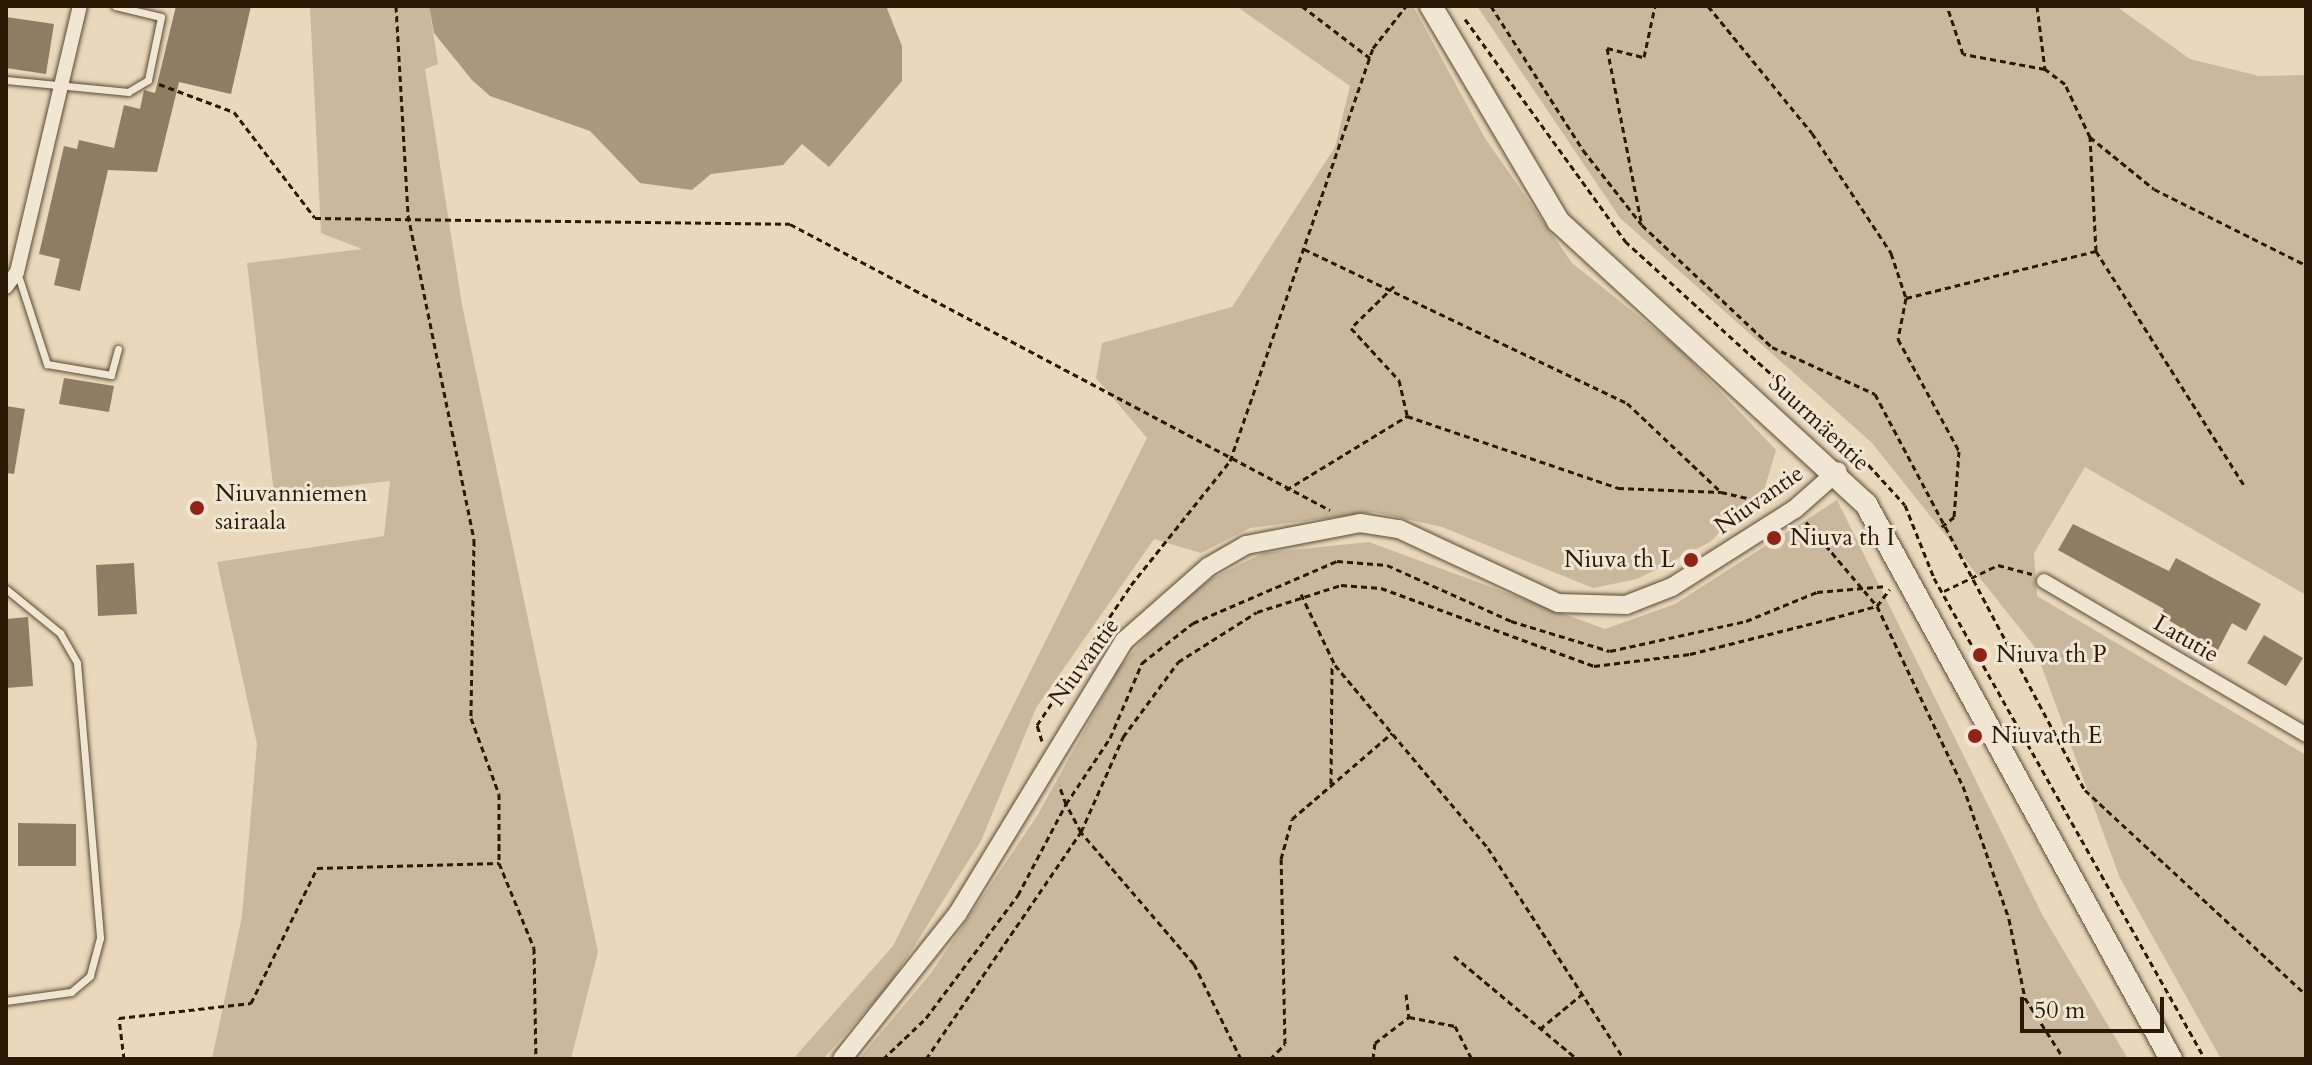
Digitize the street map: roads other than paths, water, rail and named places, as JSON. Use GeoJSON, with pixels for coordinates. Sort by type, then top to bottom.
{"type":"FeatureCollection","features":[{"type":"Feature","properties":{"kind":"main road","name":"Suurmäentie"},"geometry":{"type":"LineString","coordinates":[[1431,6],[1558,221],[1838,471],[1866,504],[2171,1059]]}},
{"type":"Feature","properties":{"kind":"street"},"geometry":{"type":"LineString","coordinates":[[6,287],[17,272],[65,82],[80,6]]}},
{"type":"Feature","properties":{"kind":"street","name":"Niuvantie"},"geometry":{"type":"LineString","coordinates":[[842,1059],[958,913],[1124,641],[1172,592],[1246,545],[1360,523],[1399,529],[1585,608],[1626,605],[1672,587],[1795,509],[1838,471]]}},
{"type":"Feature","properties":{"kind":"street","name":"Latutie"},"geometry":{"type":"LineString","coordinates":[[2044,581],[2306,735]]}},
{"type":"Feature","properties":{"kind":"lane"},"geometry":{"type":"LineString","coordinates":[[6,80],[65,82],[128,92],[148,80],[161,17],[115,6]]}},
{"type":"Feature","properties":{"kind":"lane"},"geometry":{"type":"LineString","coordinates":[[17,272],[47,364],[111,375],[118,349]]}},
{"type":"Feature","properties":{"kind":"lane"},"geometry":{"type":"LineString","coordinates":[[6,589],[60,633],[77,663],[100,938],[90,976],[71,992],[6,1001]]}},
{"type":"Feature","properties":{"kind":"place","name":"Niuvanniemen sairaala"},"geometry":{"type":"Point","coordinates":[197,508]}},
{"type":"Feature","properties":{"kind":"place","name":"Niuva th I"},"geometry":{"type":"Point","coordinates":[1774,538]}},
{"type":"Feature","properties":{"kind":"place","name":"Niuva th L"},"geometry":{"type":"Point","coordinates":[1691,560]}},
{"type":"Feature","properties":{"kind":"place","name":"Niuva th P"},"geometry":{"type":"Point","coordinates":[1980,655]}},
{"type":"Feature","properties":{"kind":"place","name":"Niuva th E"},"geometry":{"type":"Point","coordinates":[1975,736]}}]}
